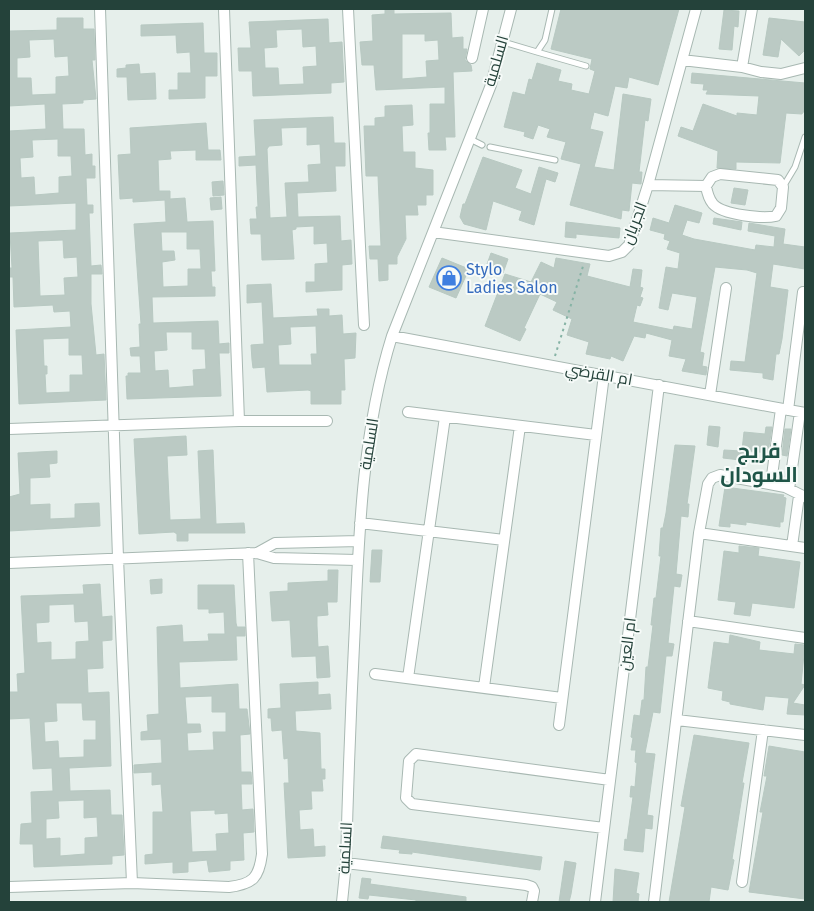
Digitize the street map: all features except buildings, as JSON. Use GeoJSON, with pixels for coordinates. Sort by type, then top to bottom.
{"type":"FeatureCollection","features":[{"type":"Feature","properties":{"kind":"street"},"geometry":{"type":"LineString","coordinates":[[100,9],[118,558],[132,883]]}},
{"type":"Feature","properties":{"kind":"street"},"geometry":{"type":"LineString","coordinates":[[224,9],[239,421]]}},
{"type":"Feature","properties":{"kind":"street"},"geometry":{"type":"LineString","coordinates":[[348,9],[364,325]]}},
{"type":"Feature","properties":{"kind":"street"},"geometry":{"type":"LineString","coordinates":[[472,58],[484,9]]}},
{"type":"Feature","properties":{"kind":"street","name":"السلمية"},"geometry":{"type":"LineString","coordinates":[[342,902],[346,863],[357,560],[366,458],[384,359],[491,85],[511,9]]}},
{"type":"Feature","properties":{"kind":"street","name":"الجريان"},"geometry":{"type":"LineString","coordinates":[[433,232],[609,256],[622,252],[629,245],[648,185],[696,9]]}},
{"type":"Feature","properties":{"kind":"street"},"geometry":{"type":"LineString","coordinates":[[742,67],[752,9]]}},
{"type":"Feature","properties":{"kind":"street"},"geometry":{"type":"LineString","coordinates":[[682,60],[781,74],[805,68]]}},
{"type":"Feature","properties":{"kind":"street"},"geometry":{"type":"LineString","coordinates":[[720,174],[778,180],[783,187],[781,208],[776,216],[768,218],[723,211],[708,196],[706,186],[712,177],[720,174]]}},
{"type":"Feature","properties":{"kind":"street"},"geometry":{"type":"LineString","coordinates":[[648,185],[706,186]]}},
{"type":"Feature","properties":{"kind":"street"},"geometry":{"type":"LineString","coordinates":[[710,395],[726,288]]}},
{"type":"Feature","properties":{"kind":"street"},"geometry":{"type":"LineString","coordinates":[[771,483],[785,409],[803,292]]}},
{"type":"Feature","properties":{"kind":"street","name":"ام القرضي"},"geometry":{"type":"LineString","coordinates":[[392,336],[802,412]]}},
{"type":"Feature","properties":{"kind":"street"},"geometry":{"type":"LineString","coordinates":[[559,725],[604,375]]}},
{"type":"Feature","properties":{"kind":"street","name":"ام العين"},"geometry":{"type":"LineString","coordinates":[[594,902],[659,385]]}},
{"type":"Feature","properties":{"kind":"street"},"geometry":{"type":"LineString","coordinates":[[408,412],[596,435]]}},
{"type":"Feature","properties":{"kind":"street"},"geometry":{"type":"LineString","coordinates":[[789,489],[802,412]]}},
{"type":"Feature","properties":{"kind":"street"},"geometry":{"type":"LineString","coordinates":[[408,678],[445,417]]}},
{"type":"Feature","properties":{"kind":"street"},"geometry":{"type":"LineString","coordinates":[[9,429],[239,421],[327,421]]}},
{"type":"Feature","properties":{"kind":"street"},"geometry":{"type":"LineString","coordinates":[[484,687],[520,426]]}},
{"type":"Feature","properties":{"kind":"street"},"geometry":{"type":"LineString","coordinates":[[654,902],[699,533],[707,487],[712,478],[720,475],[771,483],[789,489],[802,497],[792,546]]}},
{"type":"Feature","properties":{"kind":"street"},"geometry":{"type":"LineString","coordinates":[[360,523],[504,540]]}},
{"type":"Feature","properties":{"kind":"street"},"geometry":{"type":"LineString","coordinates":[[699,533],[805,548]]}},
{"type":"Feature","properties":{"kind":"street"},"geometry":{"type":"LineString","coordinates":[[253,553],[275,543],[359,541]]}},
{"type":"Feature","properties":{"kind":"street"},"geometry":{"type":"LineString","coordinates":[[9,888],[132,883],[229,887],[243,885],[253,879],[260,869],[262,844],[253,553]]}},
{"type":"Feature","properties":{"kind":"street"},"geometry":{"type":"LineString","coordinates":[[9,563],[253,553],[274,558],[357,560]]}},
{"type":"Feature","properties":{"kind":"street"},"geometry":{"type":"LineString","coordinates":[[688,621],[805,638]]}},
{"type":"Feature","properties":{"kind":"street"},"geometry":{"type":"LineString","coordinates":[[375,674],[562,698]]}},
{"type":"Feature","properties":{"kind":"street"},"geometry":{"type":"LineString","coordinates":[[677,720],[805,735]]}},
{"type":"Feature","properties":{"kind":"street"},"geometry":{"type":"LineString","coordinates":[[742,882],[763,730]]}},
{"type":"Feature","properties":{"kind":"street"},"geometry":{"type":"LineString","coordinates":[[604,828],[410,803],[406,798],[409,761],[416,754],[610,780]]}},
{"type":"Feature","properties":{"kind":"street"},"geometry":{"type":"LineString","coordinates":[[346,863],[526,884],[534,891],[532,902]]}},
{"type":"Feature","properties":{"kind":"lane"},"geometry":{"type":"LineString","coordinates":[[537,52],[545,40],[552,9]]}},
{"type":"Feature","properties":{"kind":"lane"},"geometry":{"type":"LineString","coordinates":[[502,42],[586,66]]}},
{"type":"Feature","properties":{"kind":"lane"},"geometry":{"type":"LineString","coordinates":[[783,187],[796,167],[805,137]]}},
{"type":"Feature","properties":{"kind":"lane"},"geometry":{"type":"LineString","coordinates":[[470,139],[482,145]]}},
{"type":"Feature","properties":{"kind":"lane"},"geometry":{"type":"LineString","coordinates":[[490,147],[555,160]]}},
{"type":"Feature","properties":{"kind":"path"},"geometry":{"type":"LineString","coordinates":[[552,365],[586,253]]}},
{"type":"Feature","properties":{"kind":"place","name":"Stylo Ladies Salon"},"geometry":{"type":"Point","coordinates":[449,278]}},
{"type":"Feature","properties":{"kind":"district","name":"فريج السودان"},"geometry":{"type":"Point","coordinates":[759,463]}}]}
